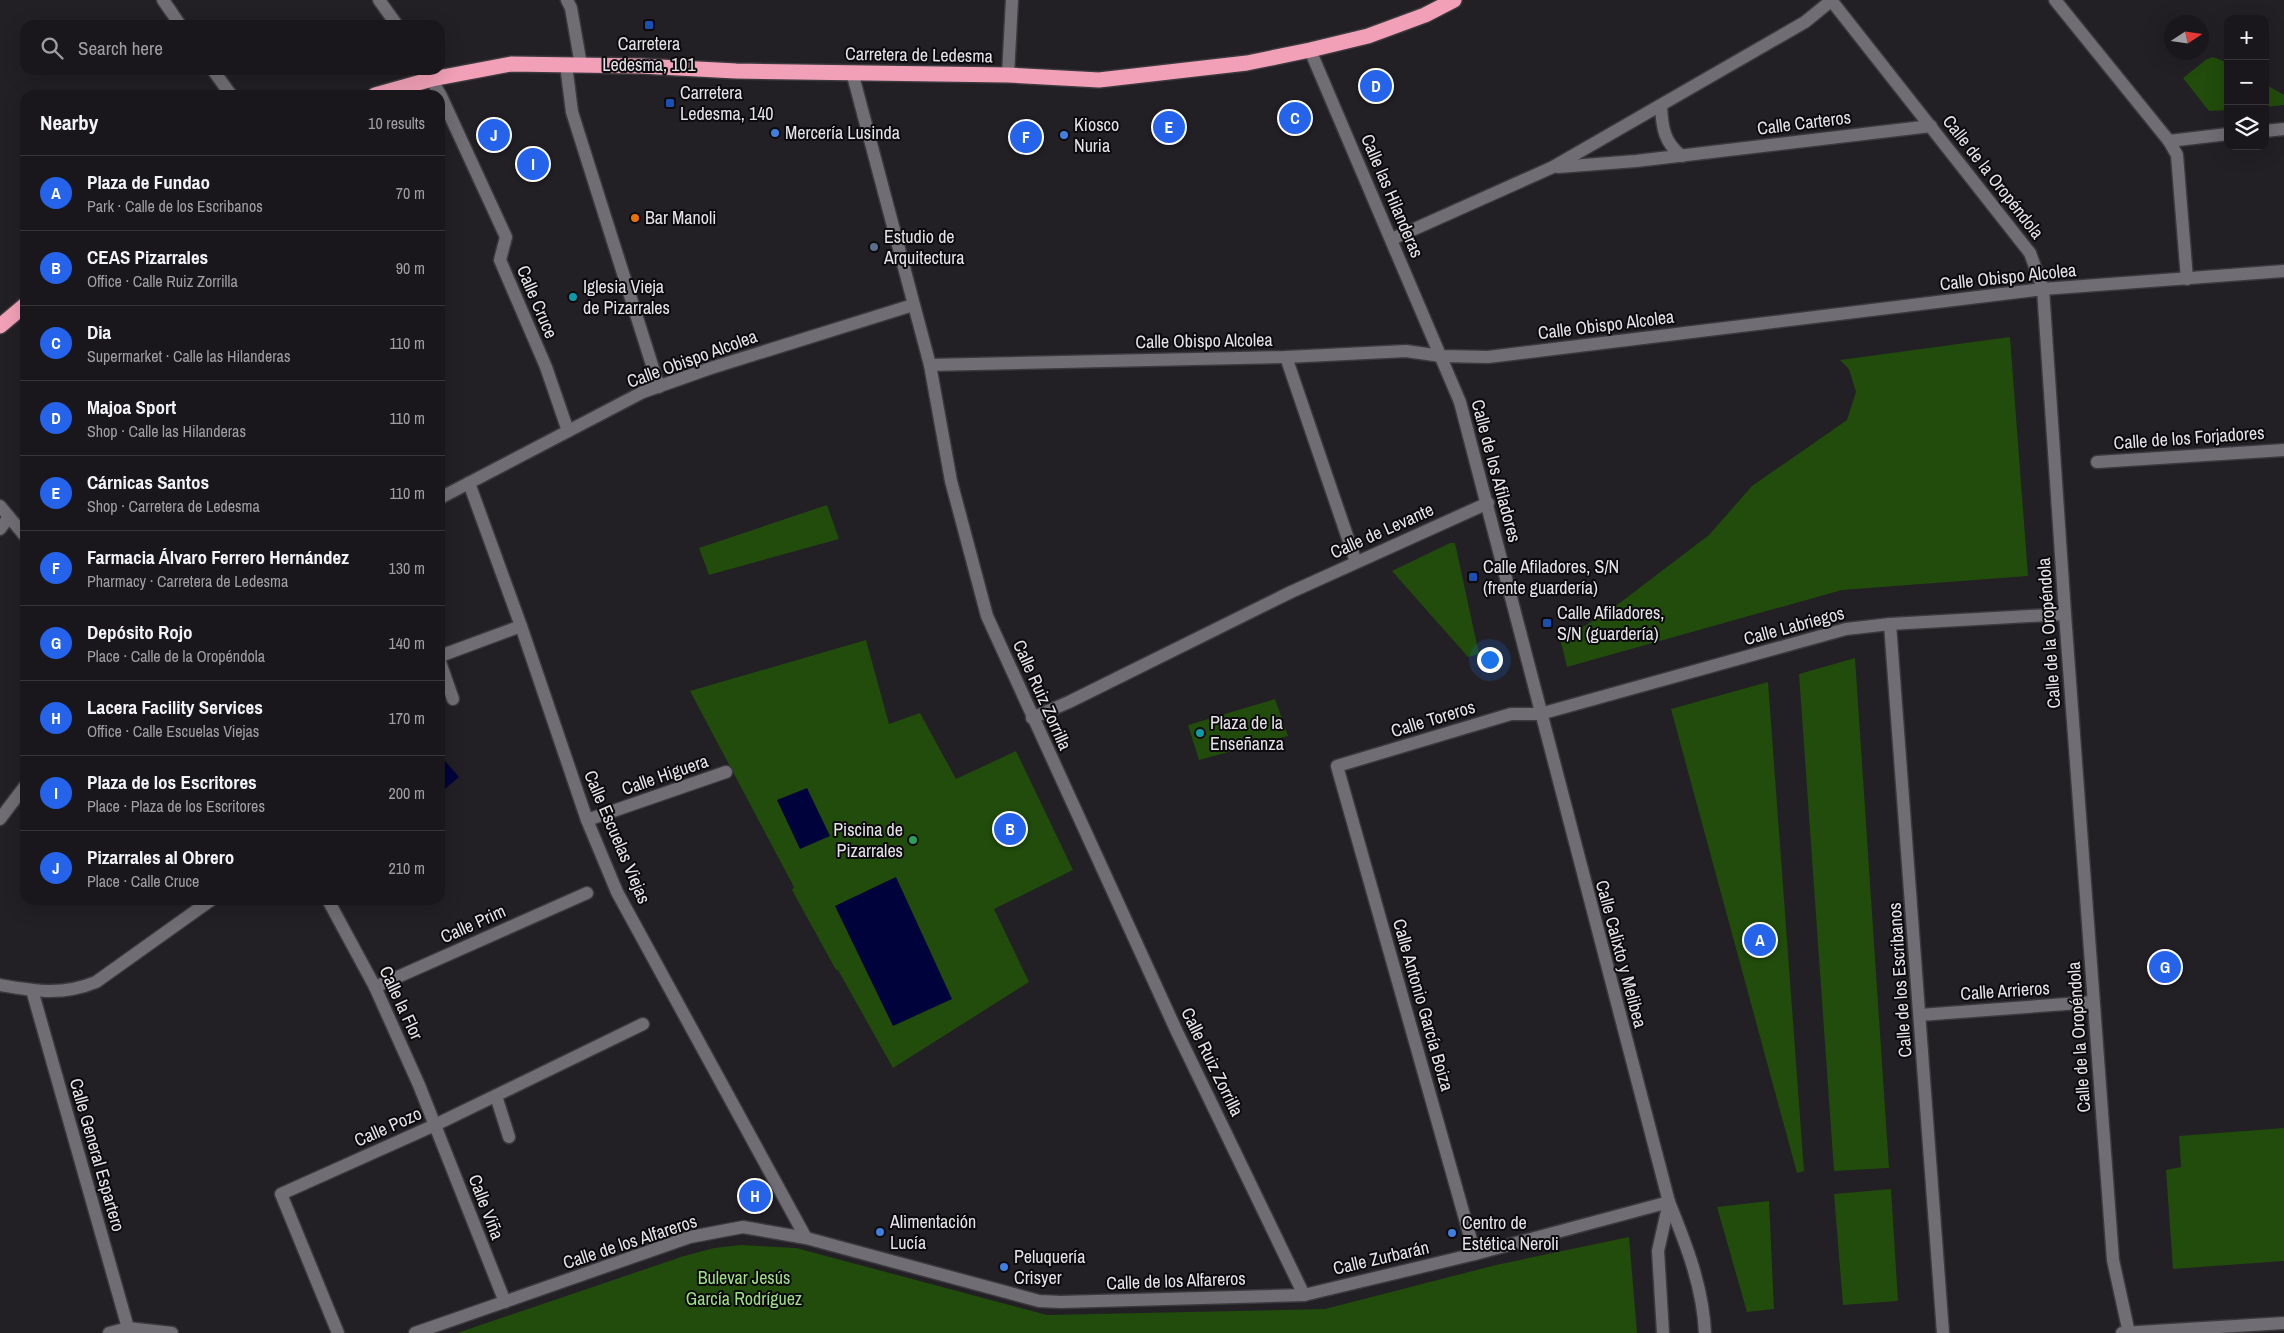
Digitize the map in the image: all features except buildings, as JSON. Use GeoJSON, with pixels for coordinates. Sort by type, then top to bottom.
{"type":"FeatureCollection","features":[{"type":"Feature","properties":{"kind":"highway","name":"Carretera de Ledesma"},"geometry":{"type":"LineString","coordinates":[[445,73],[511,64],[736,71],[1008,75],[1099,80],[1247,63],[1310,50],[1368,36],[1425,15],[1454,0]]}},
{"type":"Feature","properties":{"kind":"highway","name":"Carretera de Ledesma"},"geometry":{"type":"LineString","coordinates":[[388,90],[429,75]]}},
{"type":"Feature","properties":{"kind":"highway"},"geometry":{"type":"LineString","coordinates":[[0,326],[20,309]]}},
{"type":"Feature","properties":{"kind":"street"},"geometry":{"type":"LineString","coordinates":[[163,0],[175,18]]}},
{"type":"Feature","properties":{"kind":"street"},"geometry":{"type":"LineString","coordinates":[[379,0],[393,20]]}},
{"type":"Feature","properties":{"kind":"street"},"geometry":{"type":"LineString","coordinates":[[567,0],[571,8],[574,65],[572,112],[659,387]]}},
{"type":"Feature","properties":{"kind":"street"},"geometry":{"type":"LineString","coordinates":[[1008,75],[1012,0]]}},
{"type":"Feature","properties":{"kind":"street","name":"Calle Carteros"},"geometry":{"type":"LineString","coordinates":[[1392,239],[1553,167],[1805,22],[1832,0]]}},
{"type":"Feature","properties":{"kind":"street","name":"Calle de la Oropéndola"},"geometry":{"type":"LineString","coordinates":[[1832,0],[2030,253],[2043,289],[2064,614],[2113,1260],[2129,1333]]}},
{"type":"Feature","properties":{"kind":"street"},"geometry":{"type":"LineString","coordinates":[[2055,0],[2169,141],[2177,154],[2187,279]]}},
{"type":"Feature","properties":{"kind":"street","name":"Calle las Hilanderas"},"geometry":{"type":"LineString","coordinates":[[1310,50],[1441,356]]}},
{"type":"Feature","properties":{"kind":"street","name":"Calle Ruiz Zorrilla"},"geometry":{"type":"LineString","coordinates":[[852,72],[930,365],[951,481],[987,616],[1177,1032],[1304,1295]]}},
{"type":"Feature","properties":{"kind":"street"},"geometry":{"type":"LineString","coordinates":[[217,75],[227,90]]}},
{"type":"Feature","properties":{"kind":"street","name":"Calle Cruce"},"geometry":{"type":"LineString","coordinates":[[429,75],[436,90]]}},
{"type":"Feature","properties":{"kind":"street"},"geometry":{"type":"LineString","coordinates":[[1661,106],[1662,126],[1667,141],[1682,156]]}},
{"type":"Feature","properties":{"kind":"street","name":"Calle Cruce"},"geometry":{"type":"LineString","coordinates":[[445,109],[506,238],[500,260],[546,367],[568,431]]}},
{"type":"Feature","properties":{"kind":"street","name":"Calle Carteros"},"geometry":{"type":"LineString","coordinates":[[1553,167],[1636,161],[1931,126]]}},
{"type":"Feature","properties":{"kind":"street"},"geometry":{"type":"LineString","coordinates":[[2269,131],[2284,129]]}},
{"type":"Feature","properties":{"kind":"street"},"geometry":{"type":"LineString","coordinates":[[2169,141],[2224,134]]}},
{"type":"Feature","properties":{"kind":"street","name":"Calle Obispo Alcolea"},"geometry":{"type":"LineString","coordinates":[[930,365],[1286,357],[1406,351],[1441,356],[1488,357],[2043,289],[2284,271]]}},
{"type":"Feature","properties":{"kind":"street","name":"Calle Obispo Alcolea"},"geometry":{"type":"LineString","coordinates":[[445,495],[643,392],[913,305]]}},
{"type":"Feature","properties":{"kind":"street","name":"Calle de los Afiladores"},"geometry":{"type":"LineString","coordinates":[[1441,356],[1460,402],[1488,503],[1540,714]]}},
{"type":"Feature","properties":{"kind":"street"},"geometry":{"type":"LineString","coordinates":[[1286,357],[1356,562]]}},
{"type":"Feature","properties":{"kind":"street","name":"Calle de los Forjadores"},"geometry":{"type":"LineString","coordinates":[[2097,462],[2284,450]]}},
{"type":"Feature","properties":{"kind":"street","name":"Calle Escuelas Viejas"},"geometry":{"type":"LineString","coordinates":[[469,483],[521,626],[587,820],[617,892],[806,1238]]}},
{"type":"Feature","properties":{"kind":"street","name":"Calle de Levante"},"geometry":{"type":"LineString","coordinates":[[1032,718],[1069,702],[1291,592],[1488,503]]}},
{"type":"Feature","properties":{"kind":"street"},"geometry":{"type":"LineString","coordinates":[[0,506],[20,530]]}},
{"type":"Feature","properties":{"kind":"street"},"geometry":{"type":"LineString","coordinates":[[0,529],[9,518]]}},
{"type":"Feature","properties":{"kind":"street","name":"Calle Labriegos"},"geometry":{"type":"LineString","coordinates":[[1540,714],[1846,628],[2064,614]]}},
{"type":"Feature","properties":{"kind":"street","name":"Calle de los Escribanos"},"geometry":{"type":"LineString","coordinates":[[1890,624],[1943,1333]]}},
{"type":"Feature","properties":{"kind":"street"},"geometry":{"type":"LineString","coordinates":[[445,654],[521,626]]}},
{"type":"Feature","properties":{"kind":"street"},"geometry":{"type":"LineString","coordinates":[[445,676],[453,698]]}},
{"type":"Feature","properties":{"kind":"street","name":"Calle Toreros"},"geometry":{"type":"LineString","coordinates":[[1337,766],[1511,714],[1540,714]]}},
{"type":"Feature","properties":{"kind":"street","name":"Calle Calixto y Melibea"},"geometry":{"type":"LineString","coordinates":[[1540,714],[1668,1202],[1689,1253],[1704,1312],[1705,1333]]}},
{"type":"Feature","properties":{"kind":"street","name":"Calle Antonio García Boiza"},"geometry":{"type":"LineString","coordinates":[[1337,766],[1475,1254]]}},
{"type":"Feature","properties":{"kind":"street","name":"Calle Higuera"},"geometry":{"type":"LineString","coordinates":[[587,820],[726,772]]}},
{"type":"Feature","properties":{"kind":"street"},"geometry":{"type":"LineString","coordinates":[[0,819],[20,793]]}},
{"type":"Feature","properties":{"kind":"street","name":"Calle Prim"},"geometry":{"type":"LineString","coordinates":[[375,987],[586,892]]}},
{"type":"Feature","properties":{"kind":"street"},"geometry":{"type":"LineString","coordinates":[[0,985],[32,990],[77,990],[96,982],[204,905]]}},
{"type":"Feature","properties":{"kind":"street","name":"Calle la Flor"},"geometry":{"type":"LineString","coordinates":[[331,905],[375,987],[420,1085],[436,1125]]}},
{"type":"Feature","properties":{"kind":"street","name":"Calle General Espartero"},"geometry":{"type":"LineString","coordinates":[[32,990],[128,1328]]}},
{"type":"Feature","properties":{"kind":"street","name":"Calle Arrieros"},"geometry":{"type":"LineString","coordinates":[[1920,1015],[2093,1002]]}},
{"type":"Feature","properties":{"kind":"street","name":"Calle Pozo"},"geometry":{"type":"LineString","coordinates":[[338,1333],[282,1194],[436,1125],[643,1024]]}},
{"type":"Feature","properties":{"kind":"street"},"geometry":{"type":"LineString","coordinates":[[496,1096],[509,1138]]}},
{"type":"Feature","properties":{"kind":"street","name":"Calle Viña"},"geometry":{"type":"LineString","coordinates":[[436,1125],[504,1302]]}},
{"type":"Feature","properties":{"kind":"street","name":"Calle Calixto y Melibea"},"geometry":{"type":"LineString","coordinates":[[1663,1333],[1658,1251],[1668,1202]]}},
{"type":"Feature","properties":{"kind":"street","name":"Calle Zurbarán"},"geometry":{"type":"LineString","coordinates":[[1304,1295],[1475,1254],[1668,1202]]}},
{"type":"Feature","properties":{"kind":"street","name":"Calle de los Alfareros"},"geometry":{"type":"LineString","coordinates":[[415,1333],[690,1237],[742,1227],[806,1238],[1039,1301],[1304,1295]]}},
{"type":"Feature","properties":{"kind":"street"},"geometry":{"type":"LineString","coordinates":[[2122,1333],[2284,1322]]}},
{"type":"Feature","properties":{"kind":"street"},"geometry":{"type":"LineString","coordinates":[[109,1333],[128,1328],[172,1333]]}},
{"type":"Feature","properties":{"kind":"green space"},"geometry":{"type":"Polygon","coordinates":[[[2213,57],[2224,61],[2224,110],[2209,111],[2183,78],[2213,57]]]}},
{"type":"Feature","properties":{"kind":"green space"},"geometry":{"type":"Polygon","coordinates":[[[2269,86],[2284,95],[2284,105],[2269,107],[2269,86]]]}},
{"type":"Feature","properties":{"kind":"green space"},"geometry":{"type":"Polygon","coordinates":[[[2010,337],[2028,576],[1842,590],[1567,667],[1559,634],[1585,626],[1621,602],[1709,535],[1752,486],[1847,420],[1856,392],[1849,369],[1840,360],[2010,337]]]}},
{"type":"Feature","properties":{"kind":"green space"},"geometry":{"type":"Polygon","coordinates":[[[827,505],[839,539],[709,575],[699,548],[827,505]]]}},
{"type":"Feature","properties":{"kind":"green space"},"geometry":{"type":"Polygon","coordinates":[[[1450,543],[1455,543],[1479,654],[1468,657],[1392,571],[1450,543]]]}},
{"type":"Feature","properties":{"kind":"green space","name":"Piscina de Pizarrales"},"geometry":{"type":"Polygon","coordinates":[[[866,640],[889,724],[920,713],[956,779],[1016,751],[1073,870],[994,909],[1029,982],[893,1068],[792,890],[794,887],[690,691],[866,640]]]}},
{"type":"Feature","properties":{"kind":"green space"},"geometry":{"type":"Polygon","coordinates":[[[1855,658],[1889,1168],[1834,1171],[1799,674],[1855,658]]]}},
{"type":"Feature","properties":{"kind":"green space"},"geometry":{"type":"Polygon","coordinates":[[[1768,682],[1804,1171],[1797,1173],[1671,709],[1768,682]]]}},
{"type":"Feature","properties":{"kind":"green space"},"geometry":{"type":"Polygon","coordinates":[[[1275,699],[1288,736],[1199,760],[1188,725],[1275,699]]]}},
{"type":"Feature","properties":{"kind":"green space"},"geometry":{"type":"Polygon","coordinates":[[[2284,1128],[2284,1261],[2173,1269],[2166,1170],[2181,1167],[2179,1136],[2284,1128]]]}},
{"type":"Feature","properties":{"kind":"green space"},"geometry":{"type":"Polygon","coordinates":[[[1891,1189],[1898,1301],[1843,1305],[1834,1194],[1891,1189]]]}},
{"type":"Feature","properties":{"kind":"green space"},"geometry":{"type":"Polygon","coordinates":[[[1769,1201],[1774,1309],[1747,1312],[1717,1207],[1769,1201]]]}},
{"type":"Feature","properties":{"kind":"green space","name":"Bulevar Jesús García Rodríguez"},"geometry":{"type":"Polygon","coordinates":[[[1629,1237],[1637,1333],[457,1333],[684,1256],[714,1248],[741,1245],[796,1248],[1047,1315],[1325,1309],[1496,1265],[1629,1237]]]}},
{"type":"Feature","properties":{"kind":"shaded area"},"geometry":{"type":"Polygon","coordinates":[[[445,761],[459,777],[445,789],[445,761]]]}},
{"type":"Feature","properties":{"kind":"shaded area"},"geometry":{"type":"Polygon","coordinates":[[[807,788],[830,836],[800,849],[777,800],[807,788]]]}},
{"type":"Feature","properties":{"kind":"shaded area"},"geometry":{"type":"Polygon","coordinates":[[[896,877],[952,999],[893,1026],[835,906],[896,877]]]}},
{"type":"Feature","properties":{"kind":"place","name":"Carretera Ledesma, 101"},"geometry":{"type":"Point","coordinates":[649,25]}},
{"type":"Feature","properties":{"kind":"place","name":"Majoa Sport"},"geometry":{"type":"Point","coordinates":[1376,86]}},
{"type":"Feature","properties":{"kind":"place","name":"Carretera Ledesma, 140"},"geometry":{"type":"Point","coordinates":[670,103]}},
{"type":"Feature","properties":{"kind":"place","name":"Dia"},"geometry":{"type":"Point","coordinates":[1295,118]}},
{"type":"Feature","properties":{"kind":"place","name":"Cárnicas Santos"},"geometry":{"type":"Point","coordinates":[1169,127]}},
{"type":"Feature","properties":{"kind":"place","name":"Mercería Lusinda"},"geometry":{"type":"Point","coordinates":[775,133]}},
{"type":"Feature","properties":{"kind":"place","name":"Pizarrales al Obrero"},"geometry":{"type":"Point","coordinates":[494,135]}},
{"type":"Feature","properties":{"kind":"place","name":"Kiosco Nuria"},"geometry":{"type":"Point","coordinates":[1064,135]}},
{"type":"Feature","properties":{"kind":"place","name":"Farmacia Álvaro Ferrero Hernández"},"geometry":{"type":"Point","coordinates":[1026,137]}},
{"type":"Feature","properties":{"kind":"place","name":"Plaza de los Escritores"},"geometry":{"type":"Point","coordinates":[533,164]}},
{"type":"Feature","properties":{"kind":"place","name":"Bar Manoli"},"geometry":{"type":"Point","coordinates":[635,218]}},
{"type":"Feature","properties":{"kind":"place","name":"Estudio de Arquitectura"},"geometry":{"type":"Point","coordinates":[874,247]}},
{"type":"Feature","properties":{"kind":"place","name":"Iglesia Vieja de Pizarrales"},"geometry":{"type":"Point","coordinates":[573,297]}},
{"type":"Feature","properties":{"kind":"place","name":"Calle Afiladores, S/N (frente guardería)"},"geometry":{"type":"Point","coordinates":[1473,577]}},
{"type":"Feature","properties":{"kind":"place","name":"Calle Afiladores, S/N (guardería)"},"geometry":{"type":"Point","coordinates":[1547,623]}},
{"type":"Feature","properties":{"kind":"place","name":"Plaza de la Enseñanza"},"geometry":{"type":"Point","coordinates":[1200,733]}},
{"type":"Feature","properties":{"kind":"place","name":"CEAS Pizarrales"},"geometry":{"type":"Point","coordinates":[1010,829]}},
{"type":"Feature","properties":{"kind":"place","name":"Piscina de Pizarrales"},"geometry":{"type":"Point","coordinates":[913,840]}},
{"type":"Feature","properties":{"kind":"place","name":"Plaza de Fundao"},"geometry":{"type":"Point","coordinates":[1760,940]}},
{"type":"Feature","properties":{"kind":"place","name":"Depósito Rojo"},"geometry":{"type":"Point","coordinates":[2165,967]}},
{"type":"Feature","properties":{"kind":"place","name":"Lacera Facility Services"},"geometry":{"type":"Point","coordinates":[755,1196]}},
{"type":"Feature","properties":{"kind":"place","name":"Alimentación Lucía"},"geometry":{"type":"Point","coordinates":[880,1232]}},
{"type":"Feature","properties":{"kind":"place","name":"Centro de Estética Neroli"},"geometry":{"type":"Point","coordinates":[1452,1233]}},
{"type":"Feature","properties":{"kind":"place","name":"Peluquería Crisyer"},"geometry":{"type":"Point","coordinates":[1004,1267]}}]}
